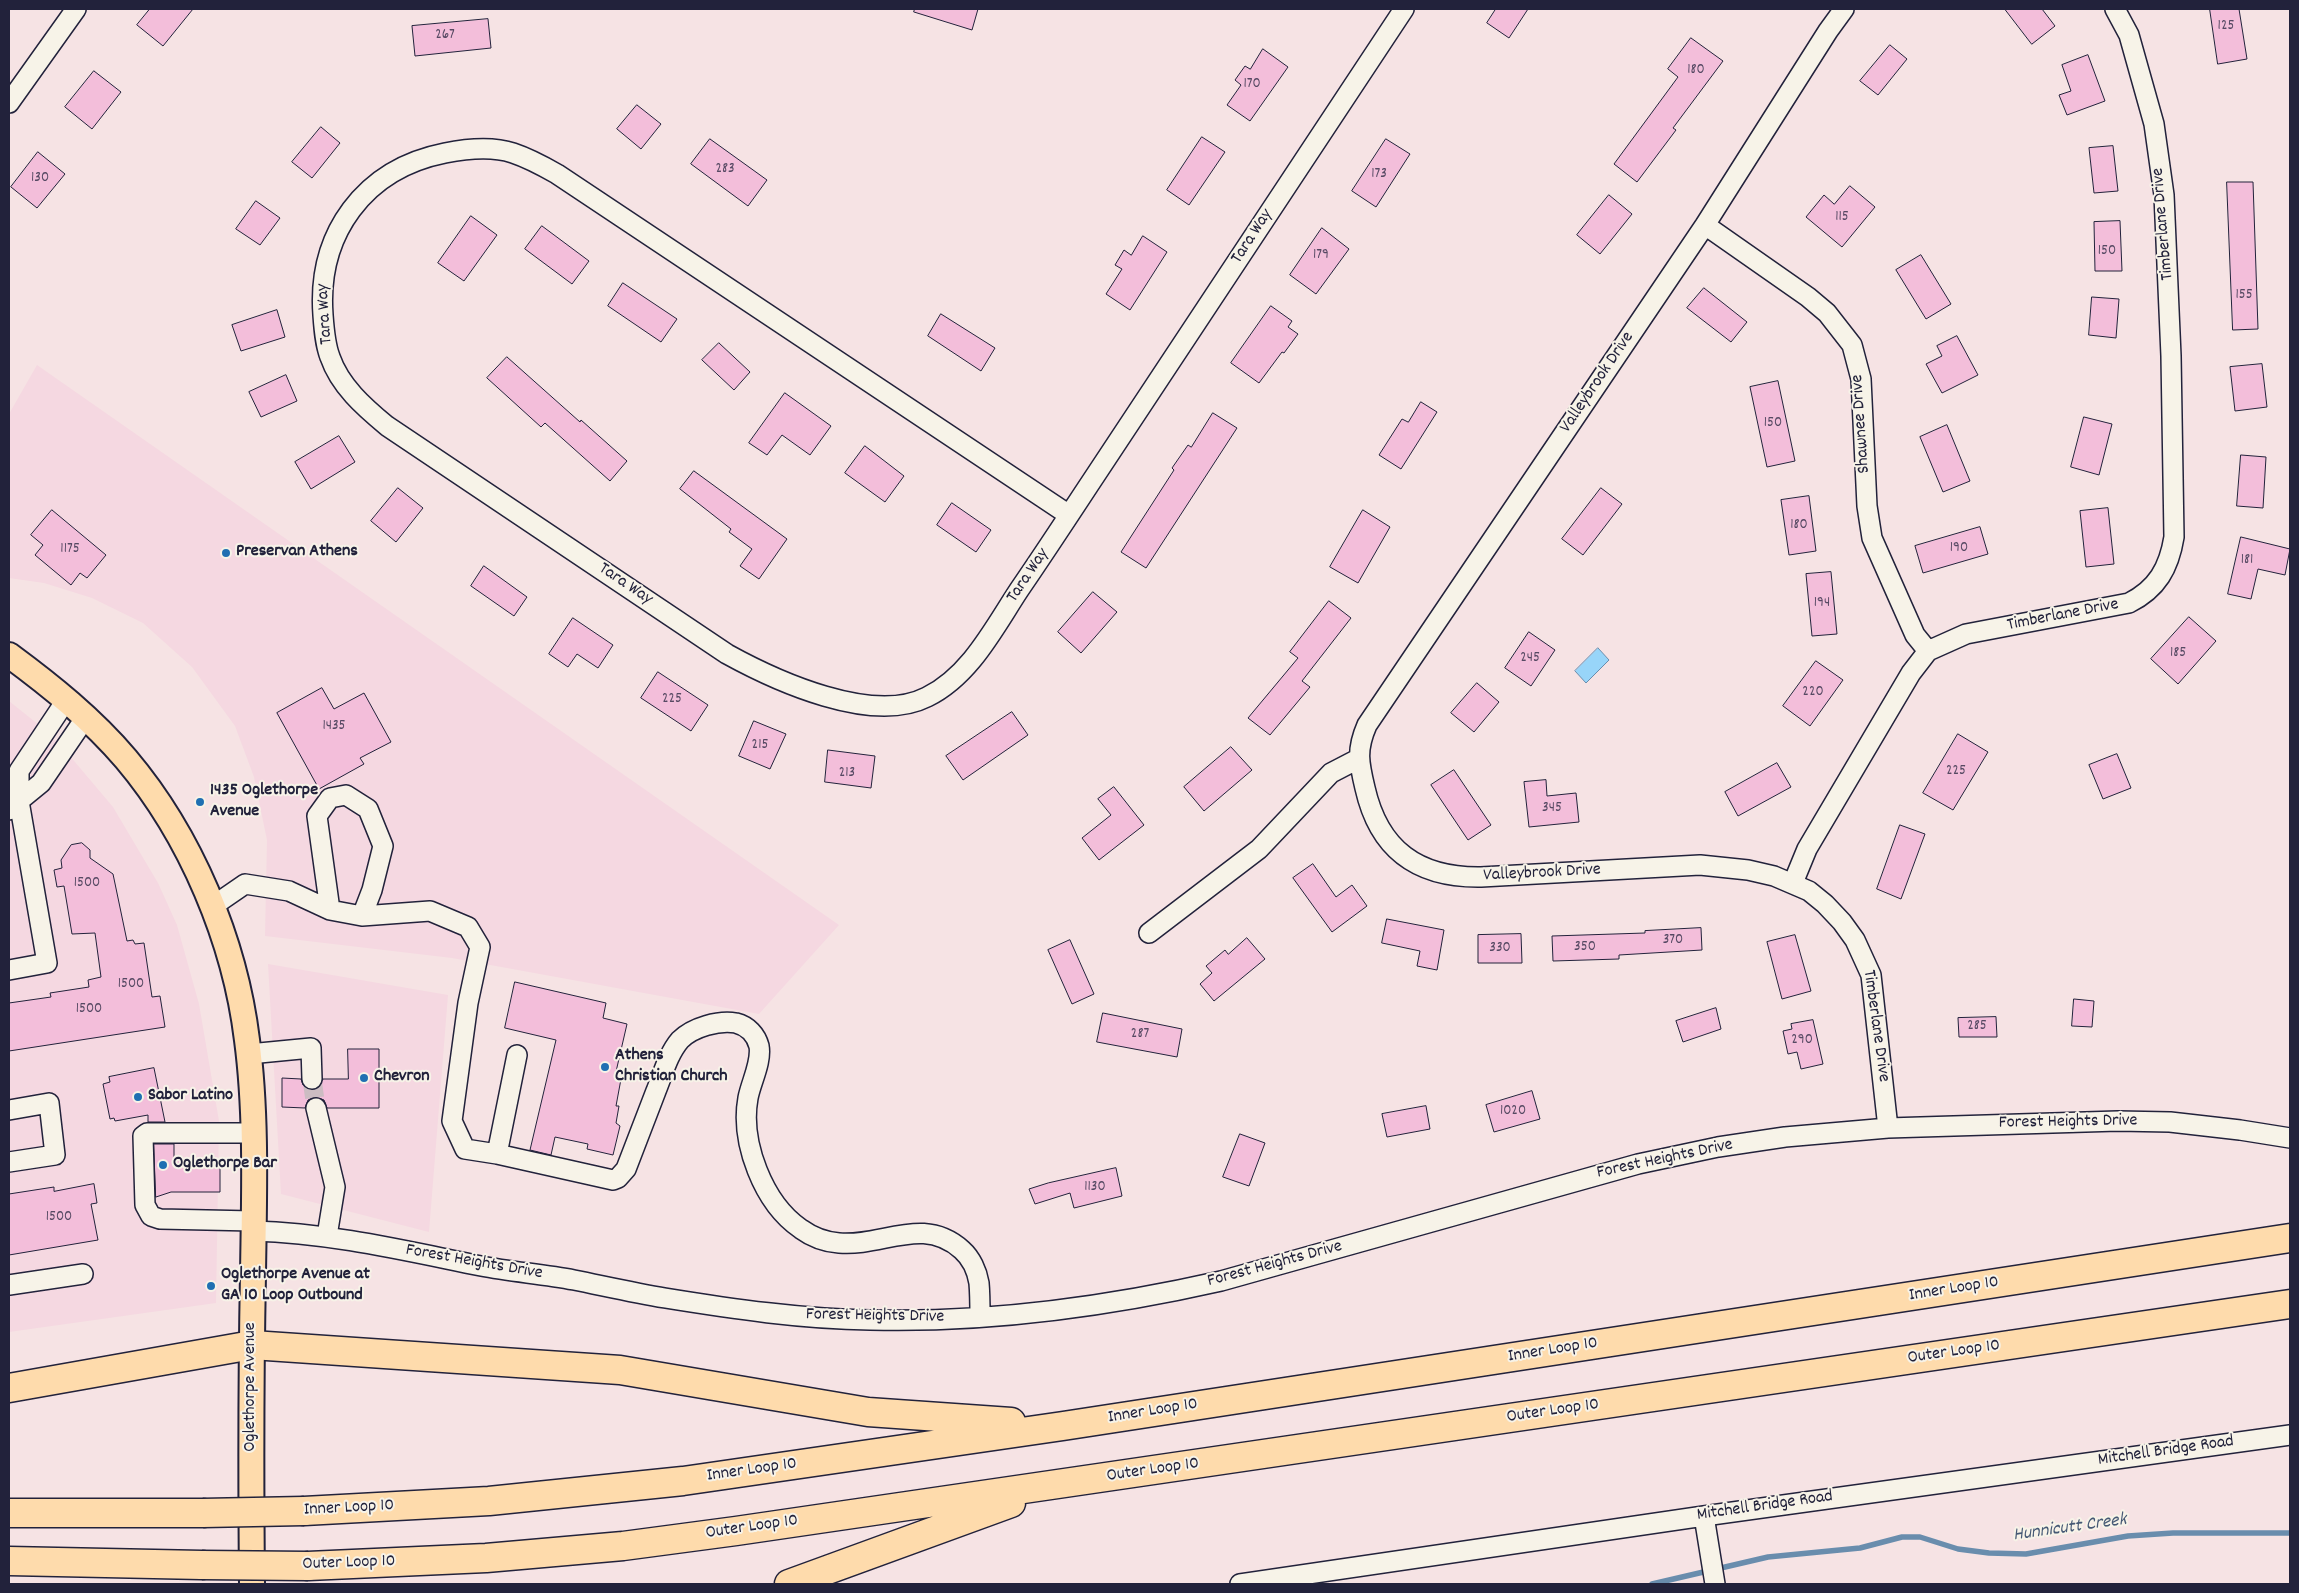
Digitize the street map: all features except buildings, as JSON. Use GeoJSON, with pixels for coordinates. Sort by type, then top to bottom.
{"type":"FeatureCollection","features":[{"type":"Feature","properties":{"kind":"highway","name":"Inner Loop 10"},"geometry":{"type":"LineString","coordinates":[[9,1513],[304,1512],[572,1494],[683,1481],[1063,1426],[2290,1238]]}},
{"type":"Feature","properties":{"kind":"highway","name":"Outer Loop 10"},"geometry":{"type":"LineString","coordinates":[[9,1561],[308,1566],[486,1558],[623,1546],[2290,1304]]}},
{"type":"Feature","properties":{"kind":"highway"},"geometry":{"type":"LineString","coordinates":[[9,1388],[252,1345],[620,1370],[868,1412],[1063,1426]]}},
{"type":"Feature","properties":{"kind":"highway"},"geometry":{"type":"LineString","coordinates":[[789,1584],[1067,1483]]}},
{"type":"Feature","properties":{"kind":"main road","name":"Oglethorpe Avenue"},"geometry":{"type":"LineString","coordinates":[[9,655],[67,699],[86,717],[127,760],[162,810],[177,832],[213,906],[226,942],[239,989],[249,1054],[252,1133],[252,1578]]}},
{"type":"Feature","properties":{"kind":"street"},"geometry":{"type":"LineString","coordinates":[[9,103],[76,9]]}},
{"type":"Feature","properties":{"kind":"street","name":"Tara Way"},"geometry":{"type":"LineString","coordinates":[[1069,516],[557,174],[511,152],[486,149],[458,150],[432,155],[388,173],[368,189],[352,208],[339,228],[329,251],[323,278],[322,305],[326,342],[330,356],[338,374],[366,408],[387,426],[727,654],[780,682],[811,692],[877,706],[904,705],[931,695],[943,688],[962,671],[980,648],[1069,516],[1404,9]]}},
{"type":"Feature","properties":{"kind":"street","name":"Valleybrook Drive"},"geometry":{"type":"LineString","coordinates":[[1792,883],[1748,870],[1700,865],[1480,877],[1446,875],[1416,865],[1393,848],[1383,834],[1371,810],[1358,759],[1361,738],[1367,725],[1705,225],[1828,30],[1844,9]]}},
{"type":"Feature","properties":{"kind":"street","name":"Timberlane Drive"},"geometry":{"type":"LineString","coordinates":[[1888,1128],[1871,975],[1855,940],[1842,922],[1809,891],[1792,883],[1807,849],[1911,673],[1928,651],[1966,634],[2129,603],[2149,591],[2157,582],[2171,557],[2174,538],[2171,356],[2164,195],[2154,124],[2129,35],[2115,9]]}},
{"type":"Feature","properties":{"kind":"street","name":"Shawnee Drive"},"geometry":{"type":"LineString","coordinates":[[1705,225],[1808,297],[1827,313],[1852,346],[1862,380],[1867,506],[1872,538],[1915,635],[1928,651]]}},
{"type":"Feature","properties":{"kind":"street"},"geometry":{"type":"LineString","coordinates":[[9,970],[47,963],[14,806],[19,771],[67,699]]}},
{"type":"Feature","properties":{"kind":"street"},"geometry":{"type":"LineString","coordinates":[[14,806],[41,783],[86,717]]}},
{"type":"Feature","properties":{"kind":"street"},"geometry":{"type":"LineString","coordinates":[[1149,933],[1259,849],[1331,773],[1358,759]]}},
{"type":"Feature","properties":{"kind":"street"},"geometry":{"type":"LineString","coordinates":[[330,910],[317,816],[330,798],[346,795],[368,809],[383,846],[372,890],[362,916]]}},
{"type":"Feature","properties":{"kind":"street"},"geometry":{"type":"LineString","coordinates":[[213,906],[245,884],[288,891],[330,910],[362,916],[430,911],[468,927],[480,946],[468,1003],[452,1121],[466,1149],[497,1154],[607,1180],[618,1178],[626,1169],[675,1047],[682,1039],[702,1027],[728,1023],[737,1024],[751,1031],[759,1048],[748,1098],[747,1132],[759,1171],[779,1208],[799,1228],[823,1240],[852,1244],[923,1233],[939,1235],[954,1243],[966,1254],[975,1268],[979,1282],[980,1317]]}},
{"type":"Feature","properties":{"kind":"street"},"geometry":{"type":"LineString","coordinates":[[249,1054],[311,1048],[312,1079]]}},
{"type":"Feature","properties":{"kind":"street"},"geometry":{"type":"LineString","coordinates":[[497,1154],[517,1055]]}},
{"type":"Feature","properties":{"kind":"street"},"geometry":{"type":"LineString","coordinates":[[9,1110],[48,1103],[54,1155],[9,1162]]}},
{"type":"Feature","properties":{"kind":"street"},"geometry":{"type":"LineString","coordinates":[[316,1108],[335,1187],[327,1236]]}},
{"type":"Feature","properties":{"kind":"street","name":"Forest Heights Drive"},"geometry":{"type":"LineString","coordinates":[[252,1133],[147,1133],[143,1136],[145,1205],[151,1216],[160,1219],[253,1226],[327,1236],[664,1298],[762,1312],[870,1320],[980,1317],[1058,1310],[1166,1294],[1221,1281],[1585,1178],[1718,1147],[1785,1137],[1888,1128],[2135,1121],[2170,1122],[2290,1138]]}},
{"type":"Feature","properties":{"kind":"street"},"geometry":{"type":"LineString","coordinates":[[9,1285],[83,1274]]}},
{"type":"Feature","properties":{"kind":"street","name":"Mitchell Bridge Road"},"geometry":{"type":"LineString","coordinates":[[1240,1584],[1704,1516],[2290,1435]]}},
{"type":"Feature","properties":{"kind":"street"},"geometry":{"type":"LineString","coordinates":[[1704,1516],[1714,1583]]}},
{"type":"Feature","properties":{"kind":"shaded area"},"geometry":{"type":"Polygon","coordinates":[[[37,365],[839,925],[759,1014],[452,958],[265,936],[267,840],[254,777],[235,726],[192,667],[143,623],[92,598],[44,583],[9,578],[9,414],[37,365]]]}},
{"type":"Feature","properties":{"kind":"shaded area"},"geometry":{"type":"Polygon","coordinates":[[[9,701],[39,725],[64,749],[113,807],[158,883],[177,925],[199,1004],[219,1121],[216,1303],[9,1332],[9,701]]]}},
{"type":"Feature","properties":{"kind":"shaded area"},"geometry":{"type":"Polygon","coordinates":[[[268,964],[448,995],[429,1232],[281,1194],[268,964]]]}},
{"type":"Feature","properties":{"kind":"water"},"geometry":{"type":"Polygon","coordinates":[[[1598,648],[1609,660],[1586,683],[1575,671],[1598,648]]]}},
{"type":"Feature","properties":{"kind":"waterway","name":"Hunnicutt Creek"},"geometry":{"type":"LineString","coordinates":[[1652,1584],[1768,1557],[1860,1548],[1902,1537],[1920,1537],[1958,1549],[1989,1553],[2026,1554],[2128,1536],[2173,1533],[2290,1533]]}},
{"type":"Feature","properties":{"kind":"tunnel"},"geometry":{"type":"LineString","coordinates":[[312,1079],[316,1108]]}},
{"type":"Feature","properties":{"kind":"place","name":"Preservan Athens"},"geometry":{"type":"Point","coordinates":[226,553]}},
{"type":"Feature","properties":{"kind":"place","name":"1435 Oglethorpe Avenue"},"geometry":{"type":"Point","coordinates":[200,802]}},
{"type":"Feature","properties":{"kind":"place","name":"Athens Christian Church"},"geometry":{"type":"Point","coordinates":[605,1067]}},
{"type":"Feature","properties":{"kind":"place","name":"Chevron"},"geometry":{"type":"Point","coordinates":[364,1078]}},
{"type":"Feature","properties":{"kind":"place","name":"Sabor Latino"},"geometry":{"type":"Point","coordinates":[138,1097]}},
{"type":"Feature","properties":{"kind":"place","name":"Oglethorpe Bar"},"geometry":{"type":"Point","coordinates":[163,1165]}},
{"type":"Feature","properties":{"kind":"place","name":"Oglethorpe Avenue at GA 10 Loop Outbound"},"geometry":{"type":"Point","coordinates":[211,1286]}}]}
